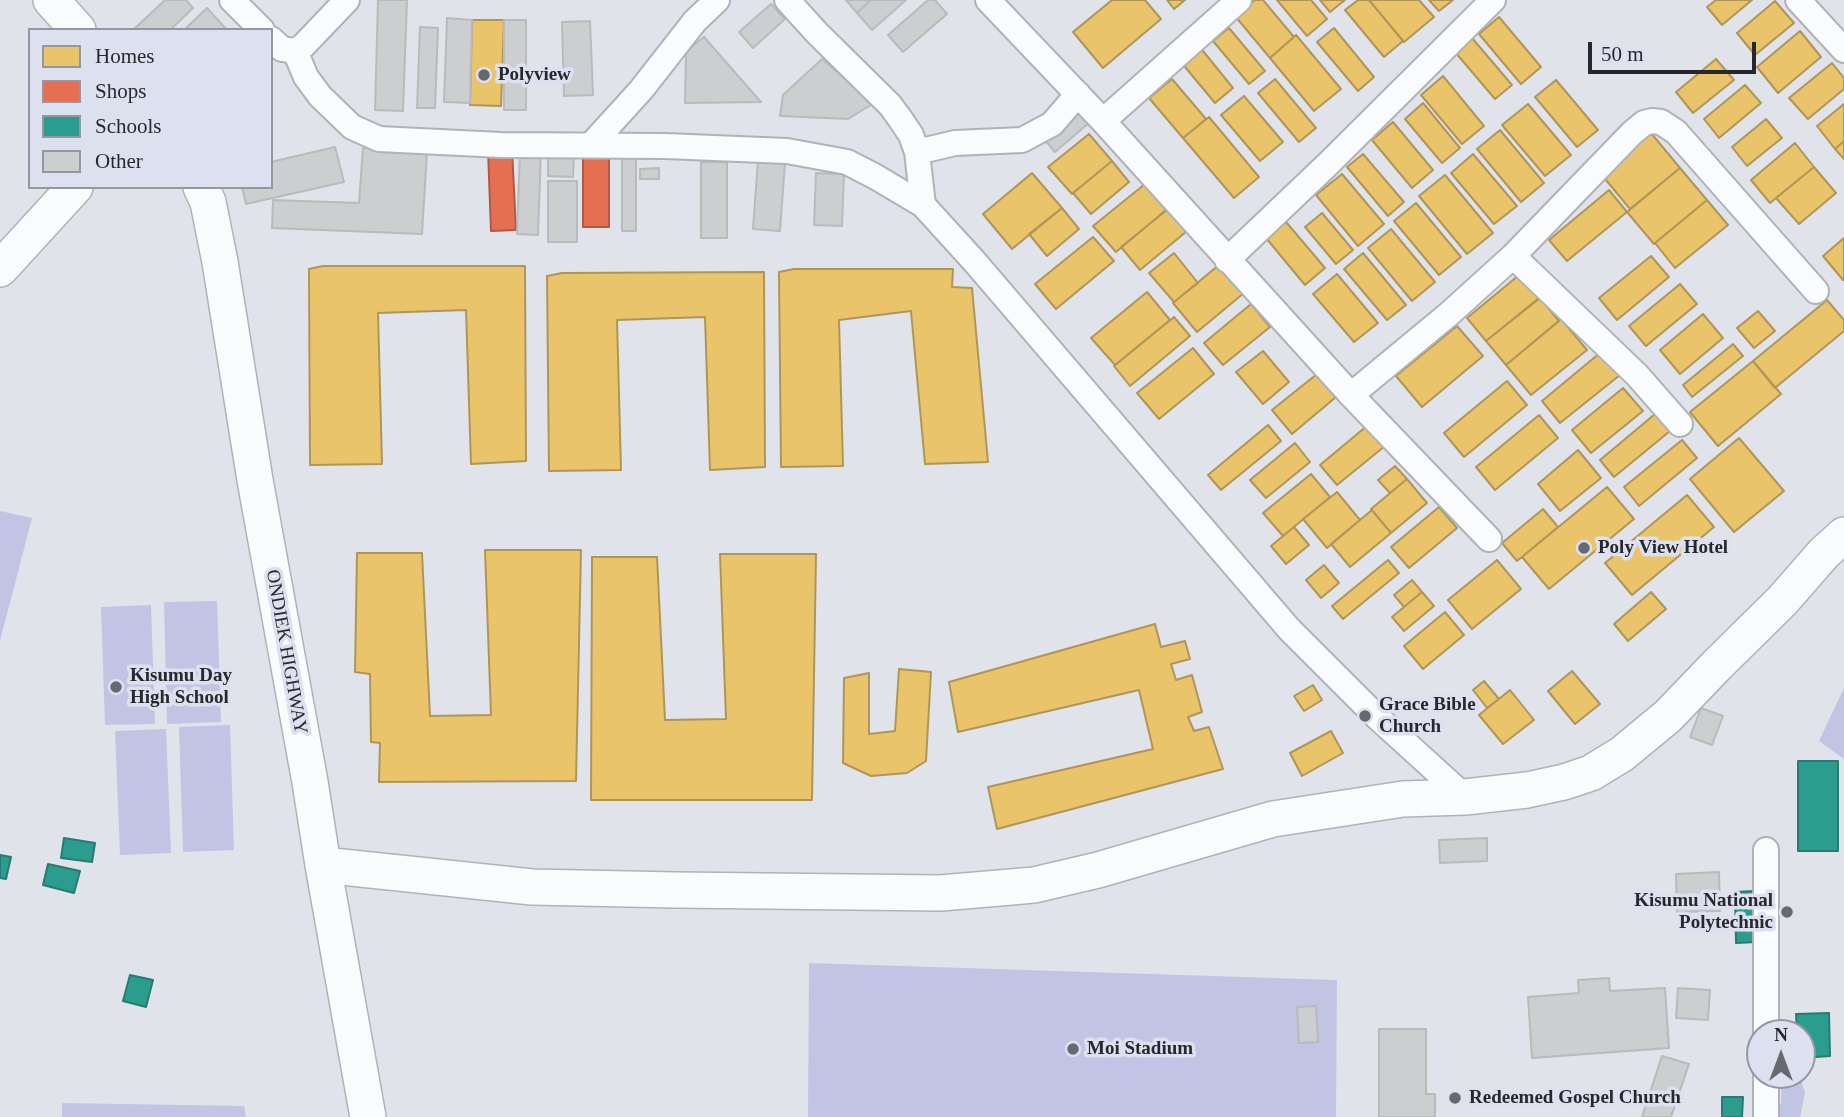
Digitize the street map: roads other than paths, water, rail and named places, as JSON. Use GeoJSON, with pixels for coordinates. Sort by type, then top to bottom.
{"type":"FeatureCollection","features":[{"type":"Feature","properties":{"kind":"street"},"geometry":{"type":"LineString","coordinates":[[51,0],[76,28]]}},
{"type":"Feature","properties":{"kind":"street"},"geometry":{"type":"LineString","coordinates":[[232,0],[260,28]]}},
{"type":"Feature","properties":{"kind":"street"},"geometry":{"type":"LineString","coordinates":[[273,41],[282,50],[295,51],[347,0]]}},
{"type":"Feature","properties":{"kind":"street"},"geometry":{"type":"LineString","coordinates":[[591,145],[641,90],[695,21],[717,0]]}},
{"type":"Feature","properties":{"kind":"street"},"geometry":{"type":"LineString","coordinates":[[787,0],[890,105],[911,135],[917,152],[923,205]]}},
{"type":"Feature","properties":{"kind":"street"},"geometry":{"type":"LineString","coordinates":[[988,0],[1103,121],[1351,395],[1489,539]]}},
{"type":"Feature","properties":{"kind":"street"},"geometry":{"type":"LineString","coordinates":[[1103,121],[1239,0]]}},
{"type":"Feature","properties":{"kind":"street"},"geometry":{"type":"LineString","coordinates":[[1227,260],[1493,0]]}},
{"type":"Feature","properties":{"kind":"street"},"geometry":{"type":"LineString","coordinates":[[1798,0],[1844,50]]}},
{"type":"Feature","properties":{"kind":"street"},"geometry":{"type":"LineString","coordinates":[[295,51],[306,77],[320,96],[352,127],[379,139],[501,145],[665,146],[787,151],[847,162],[923,205],[1289,629],[1377,717],[1465,797]]}},
{"type":"Feature","properties":{"kind":"street"},"geometry":{"type":"LineString","coordinates":[[917,152],[955,143],[1022,140],[1052,124],[1078,94]]}},
{"type":"Feature","properties":{"kind":"street"},"geometry":{"type":"LineString","coordinates":[[1351,395],[1449,314],[1513,256],[1632,134],[1652,121],[1661,122],[1676,132],[1815,291]]}},
{"type":"Feature","properties":{"kind":"street"},"geometry":{"type":"LineString","coordinates":[[0,269],[73,189]]}},
{"type":"Feature","properties":{"kind":"street","name":"ONDIEK HIGHWAY"},"geometry":{"type":"LineString","coordinates":[[202,189],[208,202],[220,262],[255,480],[369,1117]]}},
{"type":"Feature","properties":{"kind":"street"},"geometry":{"type":"LineString","coordinates":[[1513,256],[1637,375],[1680,424]]}},
{"type":"Feature","properties":{"kind":"street"},"geometry":{"type":"LineString","coordinates":[[323,865],[532,887],[941,893],[1034,886],[1273,819],[1403,799],[1465,797],[1527,790],[1564,782],[1591,773],[1622,754],[1668,716],[1844,536]]}},
{"type":"Feature","properties":{"kind":"street"},"geometry":{"type":"LineString","coordinates":[[1766,850],[1766,1019]]}},
{"type":"Feature","properties":{"kind":"street"},"geometry":{"type":"LineString","coordinates":[[1766,1089],[1766,1117]]}},
{"type":"Feature","properties":{"kind":"place","name":"Polyview"},"geometry":{"type":"Point","coordinates":[484,75]}},
{"type":"Feature","properties":{"kind":"place","name":"Poly View Hotel"},"geometry":{"type":"Point","coordinates":[1584,548]}},
{"type":"Feature","properties":{"kind":"place","name":"Kisumu Day High School"},"geometry":{"type":"Point","coordinates":[116,687]}},
{"type":"Feature","properties":{"kind":"place","name":"Grace Bible Church"},"geometry":{"type":"Point","coordinates":[1365,716]}},
{"type":"Feature","properties":{"kind":"place","name":"Kisumu National Polytechnic"},"geometry":{"type":"Point","coordinates":[1787,912]}},
{"type":"Feature","properties":{"kind":"place","name":"Moi Stadium"},"geometry":{"type":"Point","coordinates":[1073,1049]}},
{"type":"Feature","properties":{"kind":"place","name":"Redeemed Gospel Church"},"geometry":{"type":"Point","coordinates":[1455,1098]}}]}
